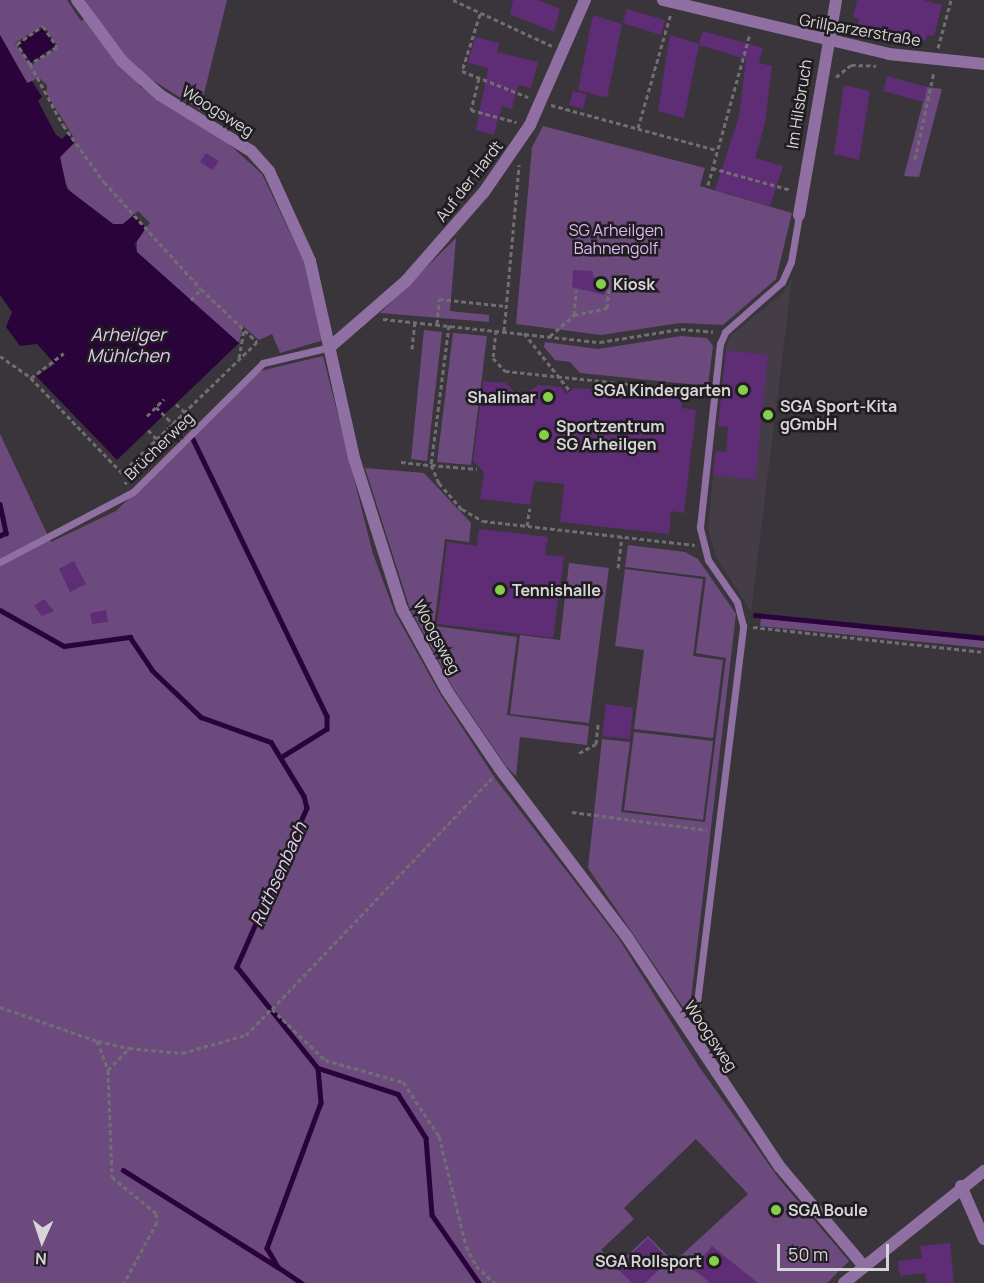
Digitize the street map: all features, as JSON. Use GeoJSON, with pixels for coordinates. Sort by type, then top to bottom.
{"type":"FeatureCollection","features":[{"type":"Feature","properties":{"kind":"street","name":"Woogsweg"},"geometry":{"type":"LineString","coordinates":[[77,0],[122,61],[160,95],[251,151],[269,171],[310,261],[354,458],[402,609],[447,691],[500,770],[627,937],[692,1040],[780,1167],[862,1264]]}},
{"type":"Feature","properties":{"kind":"street","name":"Auf der Hardt"},"geometry":{"type":"LineString","coordinates":[[330,347],[366,317],[449,234],[530,125],[565,52],[585,0]]}},
{"type":"Feature","properties":{"kind":"street","name":"Im Hilsbruch"},"geometry":{"type":"LineString","coordinates":[[799,214],[825,41],[836,0]]}},
{"type":"Feature","properties":{"kind":"street","name":"Grillparzerstraße"},"geometry":{"type":"LineString","coordinates":[[669,2],[825,41],[935,59],[984,64]]}},
{"type":"Feature","properties":{"kind":"street"},"geometry":{"type":"LineString","coordinates":[[844,1283],[862,1264],[961,1186],[984,1171]]}},
{"type":"Feature","properties":{"kind":"street"},"geometry":{"type":"LineString","coordinates":[[961,1186],[984,1239]]}},
{"type":"Feature","properties":{"kind":"lane"},"geometry":{"type":"LineString","coordinates":[[692,1040],[742,626],[737,602],[703,546],[700,527],[715,393],[725,333],[782,282],[791,262],[799,214]]}},
{"type":"Feature","properties":{"kind":"lane","name":"Brücherweg"},"geometry":{"type":"LineString","coordinates":[[0,562],[133,492],[262,363],[330,347]]}},
{"type":"Feature","properties":{"kind":"path"},"geometry":{"type":"LineString","coordinates":[[453,0],[565,52]]}},
{"type":"Feature","properties":{"kind":"path"},"geometry":{"type":"LineString","coordinates":[[915,159],[935,59],[951,0]]}},
{"type":"Feature","properties":{"kind":"path"},"geometry":{"type":"LineString","coordinates":[[638,128],[669,2]]}},
{"type":"Feature","properties":{"kind":"path"},"geometry":{"type":"LineString","coordinates":[[480,14],[462,71],[541,103],[717,150]]}},
{"type":"Feature","properties":{"kind":"path"},"geometry":{"type":"LineString","coordinates":[[708,185],[753,24]]}},
{"type":"Feature","properties":{"kind":"path"},"geometry":{"type":"LineString","coordinates":[[0,356],[31,378],[122,473],[257,342],[201,289],[70,139],[17,44],[43,26],[57,46],[30,64]]}},
{"type":"Feature","properties":{"kind":"path"},"geometry":{"type":"LineString","coordinates":[[832,88],[833,79],[851,65],[886,67]]}},
{"type":"Feature","properties":{"kind":"path"},"geometry":{"type":"LineString","coordinates":[[925,72],[934,73]]}},
{"type":"Feature","properties":{"kind":"path"},"geometry":{"type":"LineString","coordinates":[[479,78],[471,110],[530,125]]}},
{"type":"Feature","properties":{"kind":"path"},"geometry":{"type":"LineString","coordinates":[[504,331],[519,163]]}},
{"type":"Feature","properties":{"kind":"path"},"geometry":{"type":"LineString","coordinates":[[712,168],[802,193]]}},
{"type":"Feature","properties":{"kind":"path"},"geometry":{"type":"LineString","coordinates":[[132,221],[137,216]]}},
{"type":"Feature","properties":{"kind":"path"},"geometry":{"type":"LineString","coordinates":[[136,225],[141,220]]}},
{"type":"Feature","properties":{"kind":"path"},"geometry":{"type":"LineString","coordinates":[[140,230],[145,224]]}},
{"type":"Feature","properties":{"kind":"path"},"geometry":{"type":"LineString","coordinates":[[191,300],[201,289]]}},
{"type":"Feature","properties":{"kind":"path"},"geometry":{"type":"LineString","coordinates":[[550,336],[574,315],[607,308],[609,289]]}},
{"type":"Feature","properties":{"kind":"path"},"geometry":{"type":"LineString","coordinates":[[574,315],[576,290]]}},
{"type":"Feature","properties":{"kind":"path"},"geometry":{"type":"LineString","coordinates":[[436,324],[439,299],[506,306]]}},
{"type":"Feature","properties":{"kind":"path"},"geometry":{"type":"LineString","coordinates":[[366,317],[600,342],[681,329],[725,333]]}},
{"type":"Feature","properties":{"kind":"path"},"geometry":{"type":"LineString","coordinates":[[411,349],[415,321]]}},
{"type":"Feature","properties":{"kind":"path"},"geometry":{"type":"LineString","coordinates":[[449,325],[431,465],[439,483],[462,508],[483,521],[703,546]]}},
{"type":"Feature","properties":{"kind":"path"},"geometry":{"type":"LineString","coordinates":[[238,359],[244,329]]}},
{"type":"Feature","properties":{"kind":"path"},"geometry":{"type":"LineString","coordinates":[[496,330],[493,358],[505,371],[715,393]]}},
{"type":"Feature","properties":{"kind":"path"},"geometry":{"type":"LineString","coordinates":[[524,333],[570,391]]}},
{"type":"Feature","properties":{"kind":"path"},"geometry":{"type":"LineString","coordinates":[[31,378],[64,353]]}},
{"type":"Feature","properties":{"kind":"path"},"geometry":{"type":"LineString","coordinates":[[147,416],[164,399]]}},
{"type":"Feature","properties":{"kind":"path"},"geometry":{"type":"LineString","coordinates":[[176,404],[184,412]]}},
{"type":"Feature","properties":{"kind":"path"},"geometry":{"type":"LineString","coordinates":[[156,407],[172,424]]}},
{"type":"Feature","properties":{"kind":"path"},"geometry":{"type":"LineString","coordinates":[[148,430],[157,439]]}},
{"type":"Feature","properties":{"kind":"path"},"geometry":{"type":"LineString","coordinates":[[401,462],[477,469]]}},
{"type":"Feature","properties":{"kind":"path"},"geometry":{"type":"LineString","coordinates":[[125,470],[128,476]]}},
{"type":"Feature","properties":{"kind":"path"},"geometry":{"type":"LineString","coordinates":[[527,526],[530,508]]}},
{"type":"Feature","properties":{"kind":"path"},"geometry":{"type":"LineString","coordinates":[[618,568],[622,537]]}},
{"type":"Feature","properties":{"kind":"path"},"geometry":{"type":"LineString","coordinates":[[742,626],[984,652]]}},
{"type":"Feature","properties":{"kind":"path"},"geometry":{"type":"LineString","coordinates":[[579,753],[596,744],[598,724]]}},
{"type":"Feature","properties":{"kind":"path"},"geometry":{"type":"LineString","coordinates":[[272,1009],[500,770]]}},
{"type":"Feature","properties":{"kind":"path"},"geometry":{"type":"LineString","coordinates":[[572,812],[718,831]]}},
{"type":"Feature","properties":{"kind":"path"},"geometry":{"type":"LineString","coordinates":[[0,1007],[97,1041],[129,1048],[182,1053],[246,1035],[265,1016],[276,1005],[272,1009]]}},
{"type":"Feature","properties":{"kind":"path"},"geometry":{"type":"LineString","coordinates":[[272,1009],[325,1060],[403,1082],[439,1137],[466,1246],[476,1266],[495,1283]]}},
{"type":"Feature","properties":{"kind":"path"},"geometry":{"type":"LineString","coordinates":[[97,1041],[108,1070],[112,1177],[156,1213],[157,1222],[124,1283]]}},
{"type":"Feature","properties":{"kind":"path"},"geometry":{"type":"LineString","coordinates":[[108,1070],[129,1048]]}},
{"type":"Feature","properties":{"kind":"shaded area","name":"SGA Sport-Kita gGmbH"},"geometry":{"type":"Polygon","coordinates":[[[792,279],[751,611],[716,557],[708,529],[713,475],[754,480],[768,355],[726,350],[730,336],[782,294],[792,279]]]}},
{"type":"Feature","properties":{"kind":"green space"},"geometry":{"type":"Polygon","coordinates":[[[0,0],[67,0],[81,21],[93,13],[85,0],[227,0],[200,110],[146,76],[139,86],[222,138],[262,174],[305,264],[324,340],[280,353],[272,334],[259,340],[243,326],[239,343],[137,252],[137,238],[150,223],[138,211],[123,224],[113,224],[70,191],[62,178],[60,157],[76,141],[47,94],[47,85],[38,77],[28,84],[0,35],[0,0]],[[44,25],[15,43],[30,66],[58,47],[44,25]]]}},
{"type":"Feature","properties":{"kind":"green space"},"geometry":{"type":"Polygon","coordinates":[[[927,87],[942,89],[919,177],[904,176],[927,87]]]}},
{"type":"Feature","properties":{"kind":"green space","name":"SG Arheilgen Bahnengolf"},"geometry":{"type":"Polygon","coordinates":[[[543,126],[705,168],[700,186],[792,213],[776,279],[723,325],[680,323],[601,335],[516,324],[532,147],[543,126]]]}},
{"type":"Feature","properties":{"kind":"green space"},"geometry":{"type":"Polygon","coordinates":[[[456,238],[450,311],[489,315],[489,322],[380,313],[456,238]]]}},
{"type":"Feature","properties":{"kind":"green space"},"geometry":{"type":"Polygon","coordinates":[[[424,330],[442,332],[427,461],[411,459],[424,330]]]}},
{"type":"Feature","properties":{"kind":"green space"},"geometry":{"type":"Polygon","coordinates":[[[453,333],[487,336],[471,465],[437,462],[453,333]]]}},
{"type":"Feature","properties":{"kind":"green space"},"geometry":{"type":"Polygon","coordinates":[[[681,336],[707,338],[713,346],[708,386],[580,373],[570,362],[555,360],[544,347],[545,342],[598,349],[681,336]]]}},
{"type":"Feature","properties":{"kind":"green space"},"geometry":{"type":"Polygon","coordinates":[[[323,356],[373,554],[395,613],[440,694],[497,781],[619,939],[700,1068],[780,1180],[849,1261],[827,1283],[0,1283],[0,434],[51,542],[116,511],[260,371],[323,356]],[[696,1139],[624,1208],[634,1219],[601,1250],[616,1266],[648,1236],[674,1262],[748,1194],[696,1139]]]}},
{"type":"Feature","properties":{"kind":"green space"},"geometry":{"type":"Polygon","coordinates":[[[365,468],[424,473],[471,523],[469,542],[445,539],[434,626],[517,637],[507,715],[589,726],[587,745],[520,737],[516,776],[506,766],[453,688],[409,606],[365,468]]]}},
{"type":"Feature","properties":{"kind":"green space"},"geometry":{"type":"Polygon","coordinates":[[[628,545],[685,552],[698,559],[736,614],[689,1016],[588,868],[602,739],[630,742],[621,812],[705,822],[726,658],[696,653],[706,577],[625,567],[628,545]]]}},
{"type":"Feature","properties":{"kind":"green space"},"geometry":{"type":"Polygon","coordinates":[[[569,563],[609,568],[589,723],[510,714],[520,635],[560,640],[569,563]]]}},
{"type":"Feature","properties":{"kind":"green space"},"geometry":{"type":"Polygon","coordinates":[[[625,569],[703,579],[693,656],[723,660],[713,738],[634,729],[644,650],[615,646],[625,569]]]}},
{"type":"Feature","properties":{"kind":"green space"},"geometry":{"type":"Polygon","coordinates":[[[761,618],[984,641],[984,648],[760,626],[761,618]]]}},
{"type":"Feature","properties":{"kind":"green space"},"geometry":{"type":"Polygon","coordinates":[[[634,732],[713,741],[703,820],[624,810],[634,732]]]}},
{"type":"Feature","properties":{"kind":"water"},"geometry":{"type":"Polygon","coordinates":[[[43,28],[55,46],[31,63],[18,44],[43,28]]]}},
{"type":"Feature","properties":{"kind":"water","name":"Arheilger Mühlchen"},"geometry":{"type":"Polygon","coordinates":[[[0,35],[27,83],[32,81],[42,97],[38,101],[56,135],[62,139],[67,134],[74,143],[60,157],[67,189],[113,224],[123,224],[134,215],[146,228],[135,244],[137,252],[239,343],[117,460],[36,376],[55,364],[37,344],[20,346],[6,327],[12,312],[0,295],[0,35]]]}},
{"type":"Feature","properties":{"kind":"building"},"geometry":{"type":"Polygon","coordinates":[[[513,0],[538,0],[560,9],[554,32],[510,14],[513,0]]]}},
{"type":"Feature","properties":{"kind":"building"},"geometry":{"type":"Polygon","coordinates":[[[857,0],[923,0],[942,5],[934,36],[927,35],[926,41],[857,25],[859,19],[853,17],[857,0]]]}},
{"type":"Feature","properties":{"kind":"building"},"geometry":{"type":"Polygon","coordinates":[[[627,9],[665,20],[661,35],[623,23],[627,9]]]}},
{"type":"Feature","properties":{"kind":"building"},"geometry":{"type":"Polygon","coordinates":[[[593,15],[622,24],[607,98],[578,90],[593,15]]]}},
{"type":"Feature","properties":{"kind":"building"},"geometry":{"type":"Polygon","coordinates":[[[703,31],[763,48],[759,63],[772,66],[765,123],[755,158],[783,166],[770,206],[715,190],[739,116],[746,59],[699,45],[684,118],[658,111],[670,35],[699,44],[703,31]]]}},
{"type":"Feature","properties":{"kind":"building"},"geometry":{"type":"Polygon","coordinates":[[[475,37],[499,43],[497,52],[538,62],[531,88],[518,85],[512,109],[502,106],[494,135],[476,130],[488,68],[468,63],[475,37]]]}},
{"type":"Feature","properties":{"kind":"building"},"geometry":{"type":"Polygon","coordinates":[[[887,76],[927,87],[924,102],[883,91],[887,76]]]}},
{"type":"Feature","properties":{"kind":"building"},"geometry":{"type":"Polygon","coordinates":[[[844,85],[870,91],[859,160],[834,154],[844,85]]]}},
{"type":"Feature","properties":{"kind":"building"},"geometry":{"type":"Polygon","coordinates":[[[573,91],[587,94],[583,109],[569,105],[573,91]]]}},
{"type":"Feature","properties":{"kind":"building"},"geometry":{"type":"Polygon","coordinates":[[[206,153],[219,161],[212,170],[200,162],[206,153]]]}},
{"type":"Feature","properties":{"kind":"building"},"geometry":{"type":"Polygon","coordinates":[[[573,270],[593,271],[593,277],[606,278],[605,295],[572,287],[573,270]]]}},
{"type":"Feature","properties":{"kind":"building","name":"SGA Kindergarten"},"geometry":{"type":"Polygon","coordinates":[[[726,350],[768,355],[755,480],[713,475],[716,451],[726,452],[728,427],[718,426],[726,350]]]}},
{"type":"Feature","properties":{"kind":"building","name":"Sportzentrum SG Arheilgen"},"geometry":{"type":"Polygon","coordinates":[[[483,381],[506,383],[520,398],[538,385],[561,387],[566,394],[574,388],[683,395],[682,408],[696,410],[684,513],[671,511],[669,534],[560,522],[564,484],[534,481],[530,505],[480,499],[484,472],[473,461],[483,381]]]}},
{"type":"Feature","properties":{"kind":"building"},"geometry":{"type":"Polygon","coordinates":[[[183,418],[191,426],[179,438],[171,430],[183,418]]]}},
{"type":"Feature","properties":{"kind":"building","name":"Tennishalle"},"geometry":{"type":"Polygon","coordinates":[[[479,529],[548,537],[545,555],[564,557],[553,638],[437,624],[447,542],[477,546],[479,529]]]}},
{"type":"Feature","properties":{"kind":"building"},"geometry":{"type":"Polygon","coordinates":[[[74,561],[86,584],[70,592],[59,569],[74,561]]]}},
{"type":"Feature","properties":{"kind":"building"},"geometry":{"type":"Polygon","coordinates":[[[44,599],[54,611],[42,616],[34,606],[44,599]]]}},
{"type":"Feature","properties":{"kind":"building"},"geometry":{"type":"Polygon","coordinates":[[[106,610],[108,622],[92,624],[90,613],[106,610]]]}},
{"type":"Feature","properties":{"kind":"building"},"geometry":{"type":"Polygon","coordinates":[[[606,704],[633,708],[630,739],[602,736],[606,704]]]}},
{"type":"Feature","properties":{"kind":"building"},"geometry":{"type":"Polygon","coordinates":[[[648,1238],[669,1260],[645,1283],[632,1283],[617,1268],[648,1238]]]}},
{"type":"Feature","properties":{"kind":"building"},"geometry":{"type":"Polygon","coordinates":[[[950,1243],[954,1283],[926,1283],[925,1273],[900,1276],[898,1261],[922,1258],[920,1246],[950,1243]]]}},
{"type":"Feature","properties":{"kind":"building","name":"SGA Rollsport"},"geometry":{"type":"Polygon","coordinates":[[[712,1246],[758,1283],[710,1283],[693,1269],[712,1246]]]}},
{"type":"Feature","properties":{"kind":"waterway"},"geometry":{"type":"LineString","coordinates":[[193,439],[327,716],[327,729],[282,757]]}},
{"type":"Feature","properties":{"kind":"waterway","name":"Ruthsenbach"},"geometry":{"type":"LineString","coordinates":[[0,504],[6,533],[0,536]]}},
{"type":"Feature","properties":{"kind":"waterway","name":"Ruthsenbach"},"geometry":{"type":"LineString","coordinates":[[0,610],[64,646],[130,637],[152,670],[201,717],[271,742],[304,796],[307,808],[237,967],[318,1068],[321,1103],[267,1248],[278,1267],[302,1283]]}},
{"type":"Feature","properties":{"kind":"waterway"},"geometry":{"type":"LineString","coordinates":[[755,615],[984,638]]}},
{"type":"Feature","properties":{"kind":"waterway"},"geometry":{"type":"LineString","coordinates":[[318,1068],[398,1094],[426,1138],[432,1215],[479,1283]]}},
{"type":"Feature","properties":{"kind":"waterway"},"geometry":{"type":"LineString","coordinates":[[123,1170],[276,1266]]}},
{"type":"Feature","properties":{"kind":"place","name":"Kiosk"},"geometry":{"type":"Point","coordinates":[601,284]}},
{"type":"Feature","properties":{"kind":"place","name":"SGA Kindergarten"},"geometry":{"type":"Point","coordinates":[743,390]}},
{"type":"Feature","properties":{"kind":"place","name":"Shalimar"},"geometry":{"type":"Point","coordinates":[548,397]}},
{"type":"Feature","properties":{"kind":"place","name":"SGA Sport-Kita gGmbH"},"geometry":{"type":"Point","coordinates":[768,415]}},
{"type":"Feature","properties":{"kind":"place","name":"Sportzentrum SG Arheilgen"},"geometry":{"type":"Point","coordinates":[544,435]}},
{"type":"Feature","properties":{"kind":"place","name":"Tennishalle"},"geometry":{"type":"Point","coordinates":[500,590]}},
{"type":"Feature","properties":{"kind":"place","name":"SGA Boule"},"geometry":{"type":"Point","coordinates":[776,1210]}},
{"type":"Feature","properties":{"kind":"place","name":"SGA Rollsport"},"geometry":{"type":"Point","coordinates":[714,1261]}}]}
